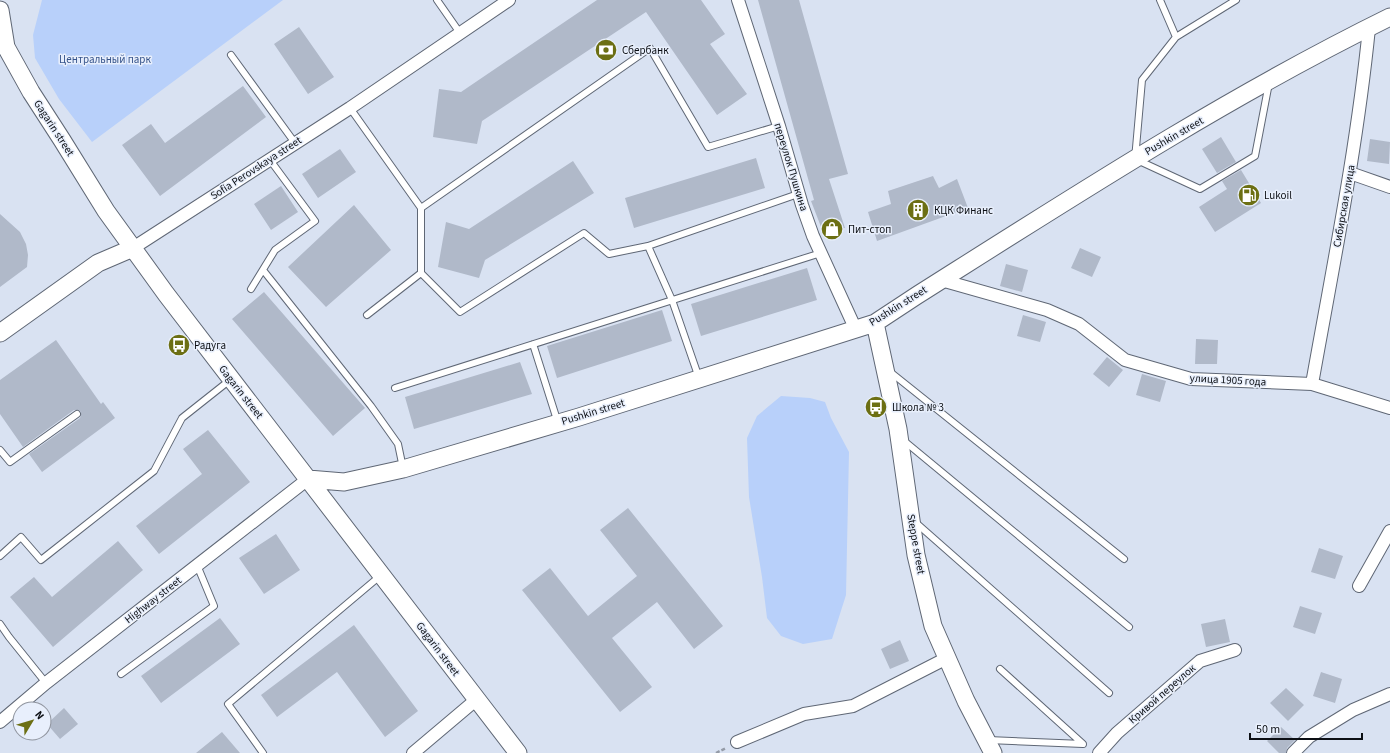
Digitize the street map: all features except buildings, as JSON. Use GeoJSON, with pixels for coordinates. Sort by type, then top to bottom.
{"type":"FeatureCollection","features":[{"type":"Feature","properties":{"kind":"main road","name":"Gagarin street"},"geometry":{"type":"LineString","coordinates":[[0,10],[6,46],[31,92],[106,211],[166,294],[518,753]]}},
{"type":"Feature","properties":{"kind":"main road","name":"Pushkin street"},"geometry":{"type":"LineString","coordinates":[[308,479],[344,482],[404,469],[558,423],[875,323],[1165,140],[1332,46],[1390,17]]}},
{"type":"Feature","properties":{"kind":"main road","name":"Sofia Perovskaya street"},"geometry":{"type":"LineString","coordinates":[[0,332],[98,263],[133,248]]}},
{"type":"Feature","properties":{"kind":"main road","name":"Steppe street"},"geometry":{"type":"LineString","coordinates":[[875,323],[899,436],[916,555],[933,626],[966,700],[990,747]]}},
{"type":"Feature","properties":{"kind":"street","name":"Sofia Perovskaya street"},"geometry":{"type":"LineString","coordinates":[[133,248],[350,108],[509,0]]}},
{"type":"Feature","properties":{"kind":"street","name":"переулок Пушкина"},"geometry":{"type":"LineString","coordinates":[[738,0],[779,126],[798,194],[813,236],[856,330]]}},
{"type":"Feature","properties":{"kind":"street","name":"Сибирская улица"},"geometry":{"type":"LineString","coordinates":[[1312,384],[1350,174],[1369,28]]}},
{"type":"Feature","properties":{"kind":"street"},"geometry":{"type":"LineString","coordinates":[[1350,174],[1390,187]]}},
{"type":"Feature","properties":{"kind":"street","name":"улица 1905 года"},"geometry":{"type":"LineString","coordinates":[[941,280],[1048,310],[1079,324],[1125,360],[1191,379],[1312,384],[1390,408]]}},
{"type":"Feature","properties":{"kind":"street","name":"Highway street"},"geometry":{"type":"LineString","coordinates":[[0,722],[46,683],[308,479]]}},
{"type":"Feature","properties":{"kind":"street"},"geometry":{"type":"LineString","coordinates":[[1359,586],[1390,531]]}},
{"type":"Feature","properties":{"kind":"street","name":"Кривой переулок"},"geometry":{"type":"LineString","coordinates":[[1099,753],[1117,733],[1200,661],[1235,650]]}},
{"type":"Feature","properties":{"kind":"street"},"geometry":{"type":"LineString","coordinates":[[737,742],[804,714],[853,706],[947,658]]}},
{"type":"Feature","properties":{"kind":"street"},"geometry":{"type":"LineString","coordinates":[[1293,753],[1309,737],[1353,710],[1390,694]]}},
{"type":"Feature","properties":{"kind":"street"},"geometry":{"type":"LineString","coordinates":[[414,753],[477,699]]}},
{"type":"Feature","properties":{"kind":"lane"},"geometry":{"type":"LineString","coordinates":[[437,0],[460,33]]}},
{"type":"Feature","properties":{"kind":"lane"},"geometry":{"type":"LineString","coordinates":[[1160,0],[1176,37]]}},
{"type":"Feature","properties":{"kind":"lane"},"geometry":{"type":"LineString","coordinates":[[1236,0],[1176,37],[1142,80],[1135,159],[1200,189],[1255,156],[1270,81]]}},
{"type":"Feature","properties":{"kind":"lane"},"geometry":{"type":"LineString","coordinates":[[421,208],[650,48],[708,146],[779,126]]}},
{"type":"Feature","properties":{"kind":"lane"},"geometry":{"type":"LineString","coordinates":[[231,55],[295,143]]}},
{"type":"Feature","properties":{"kind":"lane"},"geometry":{"type":"LineString","coordinates":[[350,108],[421,208],[421,273],[460,312],[584,233],[609,254],[648,246],[798,194]]}},
{"type":"Feature","properties":{"kind":"lane"},"geometry":{"type":"LineString","coordinates":[[252,290],[275,250],[315,222],[270,160]]}},
{"type":"Feature","properties":{"kind":"lane"},"geometry":{"type":"LineString","coordinates":[[648,246],[672,300],[699,379]]}},
{"type":"Feature","properties":{"kind":"lane"},"geometry":{"type":"LineString","coordinates":[[395,388],[820,253]]}},
{"type":"Feature","properties":{"kind":"lane"},"geometry":{"type":"LineString","coordinates":[[263,270],[371,406],[398,444],[404,469]]}},
{"type":"Feature","properties":{"kind":"lane"},"geometry":{"type":"LineString","coordinates":[[367,315],[421,273]]}},
{"type":"Feature","properties":{"kind":"lane"},"geometry":{"type":"LineString","coordinates":[[533,344],[558,423]]}},
{"type":"Feature","properties":{"kind":"lane"},"geometry":{"type":"LineString","coordinates":[[885,368],[1124,559]]}},
{"type":"Feature","properties":{"kind":"lane"},"geometry":{"type":"LineString","coordinates":[[0,556],[21,537],[41,560],[154,471],[182,418],[231,379]]}},
{"type":"Feature","properties":{"kind":"lane"},"geometry":{"type":"LineString","coordinates":[[0,450],[10,462],[77,414]]}},
{"type":"Feature","properties":{"kind":"lane"},"geometry":{"type":"LineString","coordinates":[[899,436],[1129,627]]}},
{"type":"Feature","properties":{"kind":"lane"},"geometry":{"type":"LineString","coordinates":[[911,518],[1109,694]]}},
{"type":"Feature","properties":{"kind":"lane"},"geometry":{"type":"LineString","coordinates":[[121,674],[214,606],[197,565]]}},
{"type":"Feature","properties":{"kind":"lane"},"geometry":{"type":"LineString","coordinates":[[263,753],[228,704],[382,575]]}},
{"type":"Feature","properties":{"kind":"lane"},"geometry":{"type":"LineString","coordinates":[[0,624],[46,683]]}},
{"type":"Feature","properties":{"kind":"lane"},"geometry":{"type":"LineString","coordinates":[[990,747],[1083,744],[1000,669]]}},
{"type":"Feature","properties":{"kind":"green space","name":"Центральный парк"},"geometry":{"type":"Polygon","coordinates":[[[42,0],[283,0],[92,142],[59,99],[35,58],[33,35],[42,0]]]}},
{"type":"Feature","properties":{"kind":"green space"},"geometry":{"type":"Polygon","coordinates":[[[781,396],[810,398],[825,402],[831,418],[849,452],[846,595],[832,639],[803,644],[781,636],[767,618],[749,497],[747,438],[757,416],[781,396]]]}},
{"type":"Feature","properties":{"kind":"place","name":"Сбербанк"},"geometry":{"type":"Point","coordinates":[606,50]}},
{"type":"Feature","properties":{"kind":"place","name":"Lukoil"},"geometry":{"type":"Point","coordinates":[1249,195]}},
{"type":"Feature","properties":{"kind":"place","name":"КЦК Финанс"},"geometry":{"type":"Point","coordinates":[918,210]}},
{"type":"Feature","properties":{"kind":"place","name":"Пит-стоп"},"geometry":{"type":"Point","coordinates":[832,229]}},
{"type":"Feature","properties":{"kind":"place","name":"Радуга"},"geometry":{"type":"Point","coordinates":[179,345]}},
{"type":"Feature","properties":{"kind":"place","name":"Школа № 3"},"geometry":{"type":"Point","coordinates":[876,407]}}]}
